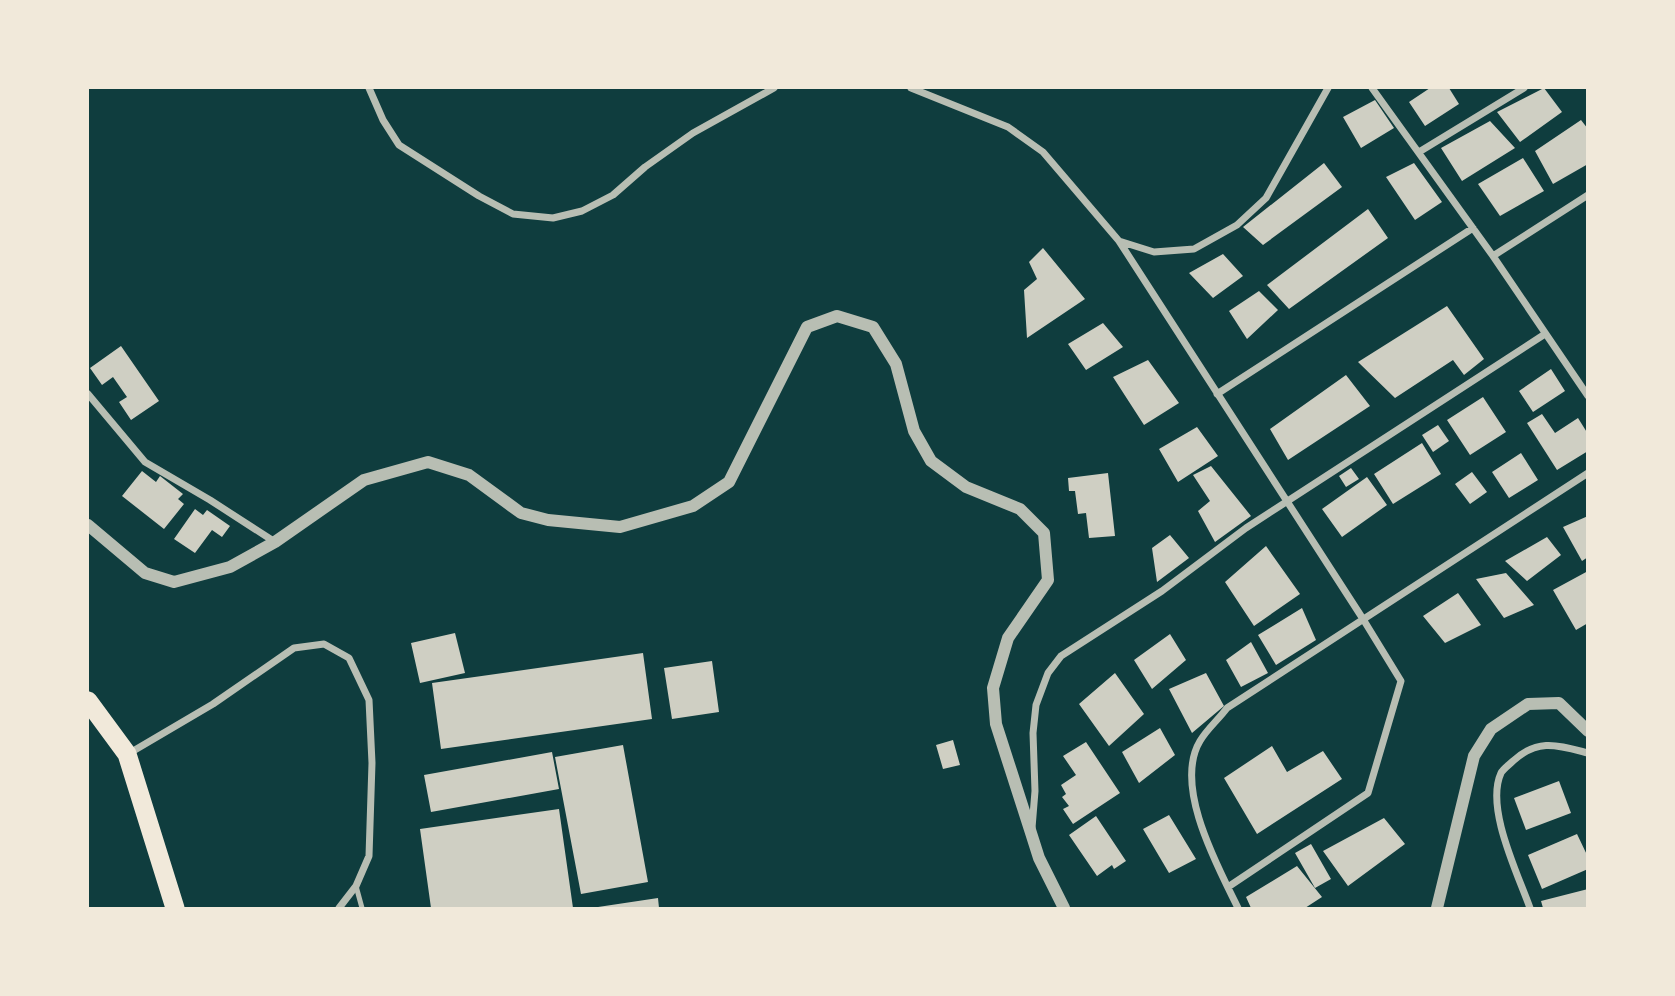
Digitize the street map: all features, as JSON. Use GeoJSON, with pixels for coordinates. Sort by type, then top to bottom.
{"type":"FeatureCollection","features":[{"type":"Feature","properties":{"kind":"highway"},"geometry":{"type":"LineString","coordinates":[[88,701],[127,754],[175,908]]}},
{"type":"Feature","properties":{"kind":"street"},"geometry":{"type":"LineString","coordinates":[[369,88],[383,120],[399,145],[479,196],[513,214],[553,218],[582,211],[613,195],[645,167],[693,133],[774,88]]}},
{"type":"Feature","properties":{"kind":"street"},"geometry":{"type":"LineString","coordinates":[[911,88],[1008,127],[1043,152],[1119,241],[1401,681],[1368,793],[1228,887]]}},
{"type":"Feature","properties":{"kind":"street"},"geometry":{"type":"LineString","coordinates":[[1119,241],[1154,252],[1194,249],[1237,225],[1266,198],[1328,88]]}},
{"type":"Feature","properties":{"kind":"street"},"geometry":{"type":"LineString","coordinates":[[1372,88],[1474,228],[1587,396]]}},
{"type":"Feature","properties":{"kind":"street"},"geometry":{"type":"LineString","coordinates":[[1419,152],[1524,88]]}},
{"type":"Feature","properties":{"kind":"street"},"geometry":{"type":"LineString","coordinates":[[1493,256],[1587,195]]}},
{"type":"Feature","properties":{"kind":"street"},"geometry":{"type":"LineString","coordinates":[[1217,394],[1474,228]]}},
{"type":"Feature","properties":{"kind":"street"},"geometry":{"type":"LineString","coordinates":[[88,524],[145,573],[174,582],[230,567],[275,542],[364,480],[428,462],[469,475],[521,513],[548,520],[621,527],[693,506],[729,482],[807,327],[837,316],[873,327],[896,364],[914,431],[931,461],[966,487],[1020,509],[1044,533],[1048,580],[1008,638],[993,688],[996,724],[1039,858],[1064,908]]}},
{"type":"Feature","properties":{"kind":"street"},"geometry":{"type":"LineString","coordinates":[[1032,836],[1035,791],[1033,733],[1036,705],[1048,673],[1061,656],[1162,591],[1246,528],[1545,334]]}},
{"type":"Feature","properties":{"kind":"street"},"geometry":{"type":"LineString","coordinates":[[88,394],[145,462],[211,500],[275,542]]}},
{"type":"Feature","properties":{"kind":"street"},"geometry":{"type":"LineString","coordinates":[[1238,908],[1214,858],[1195,808],[1192,768],[1199,742],[1227,708],[1587,473]]}},
{"type":"Feature","properties":{"kind":"street"},"geometry":{"type":"LineString","coordinates":[[127,754],[213,704],[294,648],[324,644],[349,657],[369,700],[369,856],[356,886],[339,908]]}},
{"type":"Feature","properties":{"kind":"street"},"geometry":{"type":"LineString","coordinates":[[1437,908],[1474,756],[1490,729],[1528,704],[1559,702],[1587,732]]}},
{"type":"Feature","properties":{"kind":"street"},"geometry":{"type":"LineString","coordinates":[[1530,908],[1501,826],[1496,796],[1502,772],[1525,750],[1553,744],[1587,753]]}},
{"type":"Feature","properties":{"kind":"lane"},"geometry":{"type":"LineString","coordinates":[[356,886],[362,908]]}},
{"type":"Feature","properties":{"kind":"building"},"geometry":{"type":"Polygon","coordinates":[[[1430,88],[1449,88],[1459,104],[1425,126],[1409,102],[1430,88]]]}},
{"type":"Feature","properties":{"kind":"building"},"geometry":{"type":"Polygon","coordinates":[[[1544,88],[1562,112],[1520,142],[1497,112],[1544,88]]]}},
{"type":"Feature","properties":{"kind":"building"},"geometry":{"type":"Polygon","coordinates":[[[1375,100],[1394,128],[1361,148],[1343,117],[1375,100]]]}},
{"type":"Feature","properties":{"kind":"building"},"geometry":{"type":"Polygon","coordinates":[[[1581,120],[1588,129],[1588,164],[1553,184],[1535,151],[1581,120]]]}},
{"type":"Feature","properties":{"kind":"building"},"geometry":{"type":"Polygon","coordinates":[[[1490,121],[1515,148],[1462,181],[1441,148],[1490,121]]]}},
{"type":"Feature","properties":{"kind":"building"},"geometry":{"type":"Polygon","coordinates":[[[1523,158],[1544,191],[1500,216],[1478,184],[1523,158]]]}},
{"type":"Feature","properties":{"kind":"building"},"geometry":{"type":"Polygon","coordinates":[[[1324,163],[1342,187],[1263,245],[1243,227],[1324,163]]]}},
{"type":"Feature","properties":{"kind":"building"},"geometry":{"type":"Polygon","coordinates":[[[1414,163],[1442,202],[1415,220],[1386,177],[1414,163]]]}},
{"type":"Feature","properties":{"kind":"building"},"geometry":{"type":"Polygon","coordinates":[[[1368,209],[1388,238],[1289,309],[1267,285],[1368,209]]]}},
{"type":"Feature","properties":{"kind":"building"},"geometry":{"type":"Polygon","coordinates":[[[1043,248],[1085,299],[1027,338],[1024,290],[1037,279],[1029,262],[1043,248]]]}},
{"type":"Feature","properties":{"kind":"building"},"geometry":{"type":"Polygon","coordinates":[[[1223,254],[1243,276],[1213,298],[1189,273],[1223,254]]]}},
{"type":"Feature","properties":{"kind":"building"},"geometry":{"type":"Polygon","coordinates":[[[1259,291],[1278,310],[1247,339],[1229,311],[1259,291]]]}},
{"type":"Feature","properties":{"kind":"building"},"geometry":{"type":"Polygon","coordinates":[[[1447,306],[1484,359],[1464,375],[1453,360],[1395,398],[1358,362],[1447,306]]]}},
{"type":"Feature","properties":{"kind":"building"},"geometry":{"type":"Polygon","coordinates":[[[1103,323],[1123,347],[1086,370],[1068,344],[1103,323]]]}},
{"type":"Feature","properties":{"kind":"building"},"geometry":{"type":"Polygon","coordinates":[[[121,346],[159,401],[131,420],[119,402],[127,397],[113,377],[102,385],[90,368],[121,346]]]}},
{"type":"Feature","properties":{"kind":"building"},"geometry":{"type":"Polygon","coordinates":[[[1148,360],[1179,403],[1144,425],[1113,377],[1148,360]]]}},
{"type":"Feature","properties":{"kind":"building"},"geometry":{"type":"Polygon","coordinates":[[[1551,369],[1565,391],[1533,412],[1519,391],[1551,369]]]}},
{"type":"Feature","properties":{"kind":"building"},"geometry":{"type":"Polygon","coordinates":[[[1346,375],[1370,406],[1288,460],[1270,429],[1346,375]]]}},
{"type":"Feature","properties":{"kind":"building"},"geometry":{"type":"Polygon","coordinates":[[[1483,397],[1506,432],[1470,455],[1447,420],[1483,397]]]}},
{"type":"Feature","properties":{"kind":"building"},"geometry":{"type":"Polygon","coordinates":[[[1542,414],[1555,433],[1578,418],[1588,434],[1588,451],[1557,470],[1527,423],[1542,414]]]}},
{"type":"Feature","properties":{"kind":"building"},"geometry":{"type":"Polygon","coordinates":[[[1438,425],[1449,441],[1433,452],[1422,435],[1438,425]]]}},
{"type":"Feature","properties":{"kind":"building"},"geometry":{"type":"Polygon","coordinates":[[[1197,427],[1218,456],[1178,482],[1159,449],[1197,427]]]}},
{"type":"Feature","properties":{"kind":"building"},"geometry":{"type":"Polygon","coordinates":[[[1422,443],[1441,474],[1393,504],[1374,474],[1422,443]]]}},
{"type":"Feature","properties":{"kind":"building"},"geometry":{"type":"Polygon","coordinates":[[[1521,453],[1538,480],[1509,498],[1492,472],[1521,453]]]}},
{"type":"Feature","properties":{"kind":"building"},"geometry":{"type":"Polygon","coordinates":[[[1211,466],[1251,516],[1215,542],[1198,511],[1210,501],[1193,475],[1211,466]]]}},
{"type":"Feature","properties":{"kind":"building"},"geometry":{"type":"Polygon","coordinates":[[[1351,468],[1359,479],[1346,487],[1339,476],[1351,468]]]}},
{"type":"Feature","properties":{"kind":"building"},"geometry":{"type":"Polygon","coordinates":[[[142,471],[156,482],[160,476],[183,494],[178,499],[184,504],[164,529],[122,496],[142,471]]]}},
{"type":"Feature","properties":{"kind":"building"},"geometry":{"type":"Polygon","coordinates":[[[1472,472],[1487,492],[1470,504],[1455,484],[1472,472]]]}},
{"type":"Feature","properties":{"kind":"building"},"geometry":{"type":"Polygon","coordinates":[[[1108,473],[1115,536],[1089,538],[1086,513],[1078,514],[1075,491],[1069,491],[1068,478],[1108,473]]]}},
{"type":"Feature","properties":{"kind":"building"},"geometry":{"type":"Polygon","coordinates":[[[1367,477],[1387,505],[1342,537],[1322,509],[1367,477]]]}},
{"type":"Feature","properties":{"kind":"building"},"geometry":{"type":"Polygon","coordinates":[[[195,509],[203,515],[207,510],[230,526],[222,537],[212,530],[195,553],[174,539],[195,509]]]}},
{"type":"Feature","properties":{"kind":"building"},"geometry":{"type":"Polygon","coordinates":[[[1588,516],[1588,557],[1582,561],[1563,527],[1588,516]]]}},
{"type":"Feature","properties":{"kind":"building"},"geometry":{"type":"Polygon","coordinates":[[[1170,535],[1189,558],[1157,582],[1152,548],[1170,535]]]}},
{"type":"Feature","properties":{"kind":"building"},"geometry":{"type":"Polygon","coordinates":[[[1547,537],[1561,555],[1527,581],[1505,561],[1547,537]]]}},
{"type":"Feature","properties":{"kind":"building"},"geometry":{"type":"Polygon","coordinates":[[[1266,546],[1300,594],[1254,626],[1225,582],[1266,546]]]}},
{"type":"Feature","properties":{"kind":"building"},"geometry":{"type":"Polygon","coordinates":[[[1588,571],[1588,623],[1576,630],[1553,590],[1588,571]]]}},
{"type":"Feature","properties":{"kind":"building"},"geometry":{"type":"Polygon","coordinates":[[[1506,573],[1534,605],[1504,618],[1476,579],[1506,573]]]}},
{"type":"Feature","properties":{"kind":"building"},"geometry":{"type":"Polygon","coordinates":[[[1458,593],[1481,625],[1445,643],[1423,616],[1458,593]]]}},
{"type":"Feature","properties":{"kind":"building"},"geometry":{"type":"Polygon","coordinates":[[[1302,608],[1316,640],[1276,665],[1258,635],[1302,608]]]}},
{"type":"Feature","properties":{"kind":"building"},"geometry":{"type":"Polygon","coordinates":[[[455,633],[465,673],[420,683],[411,643],[455,633]]]}},
{"type":"Feature","properties":{"kind":"building"},"geometry":{"type":"Polygon","coordinates":[[[1170,634],[1186,660],[1152,689],[1134,660],[1170,634]]]}},
{"type":"Feature","properties":{"kind":"building"},"geometry":{"type":"Polygon","coordinates":[[[1251,642],[1268,673],[1241,687],[1226,660],[1251,642]]]}},
{"type":"Feature","properties":{"kind":"building"},"geometry":{"type":"Polygon","coordinates":[[[643,653],[652,719],[441,749],[432,683],[643,653]]]}},
{"type":"Feature","properties":{"kind":"building"},"geometry":{"type":"Polygon","coordinates":[[[712,661],[719,712],[672,719],[664,668],[712,661]]]}},
{"type":"Feature","properties":{"kind":"building"},"geometry":{"type":"Polygon","coordinates":[[[1115,673],[1144,714],[1109,746],[1079,704],[1115,673]]]}},
{"type":"Feature","properties":{"kind":"building"},"geometry":{"type":"Polygon","coordinates":[[[1206,673],[1224,706],[1192,733],[1169,689],[1206,673]]]}},
{"type":"Feature","properties":{"kind":"building"},"geometry":{"type":"Polygon","coordinates":[[[1160,728],[1175,755],[1139,783],[1122,752],[1160,728]]]}},
{"type":"Feature","properties":{"kind":"building"},"geometry":{"type":"Polygon","coordinates":[[[953,740],[960,765],[943,769],[936,745],[953,740]]]}},
{"type":"Feature","properties":{"kind":"building"},"geometry":{"type":"Polygon","coordinates":[[[1086,742],[1120,793],[1073,824],[1063,809],[1069,806],[1062,797],[1066,794],[1061,785],[1076,775],[1063,756],[1086,742]]]}},
{"type":"Feature","properties":{"kind":"building"},"geometry":{"type":"Polygon","coordinates":[[[623,745],[648,882],[581,894],[555,757],[623,745]]]}},
{"type":"Feature","properties":{"kind":"building"},"geometry":{"type":"Polygon","coordinates":[[[1272,746],[1287,772],[1323,751],[1342,779],[1257,834],[1224,778],[1272,746]]]}},
{"type":"Feature","properties":{"kind":"building"},"geometry":{"type":"Polygon","coordinates":[[[552,752],[559,789],[431,812],[424,775],[552,752]]]}},
{"type":"Feature","properties":{"kind":"building"},"geometry":{"type":"Polygon","coordinates":[[[1559,781],[1571,813],[1526,830],[1514,798],[1559,781]]]}},
{"type":"Feature","properties":{"kind":"building"},"geometry":{"type":"Polygon","coordinates":[[[559,809],[573,908],[431,908],[420,829],[559,809]]]}},
{"type":"Feature","properties":{"kind":"building"},"geometry":{"type":"Polygon","coordinates":[[[1169,815],[1196,859],[1169,873],[1143,829],[1169,815]]]}},
{"type":"Feature","properties":{"kind":"building"},"geometry":{"type":"Polygon","coordinates":[[[1096,816],[1126,861],[1114,869],[1112,865],[1097,876],[1069,835],[1096,816]]]}},
{"type":"Feature","properties":{"kind":"building"},"geometry":{"type":"Polygon","coordinates":[[[1384,818],[1405,844],[1348,886],[1323,851],[1384,818]]]}},
{"type":"Feature","properties":{"kind":"building"},"geometry":{"type":"Polygon","coordinates":[[[1577,834],[1588,857],[1588,869],[1542,889],[1528,855],[1577,834]]]}},
{"type":"Feature","properties":{"kind":"building"},"geometry":{"type":"Polygon","coordinates":[[[1311,844],[1331,879],[1315,888],[1295,853],[1311,844]]]}},
{"type":"Feature","properties":{"kind":"building"},"geometry":{"type":"Polygon","coordinates":[[[1297,866],[1322,897],[1305,908],[1251,908],[1246,897],[1297,866]]]}},
{"type":"Feature","properties":{"kind":"building"},"geometry":{"type":"Polygon","coordinates":[[[1588,889],[1588,908],[1543,908],[1541,901],[1588,889]]]}},
{"type":"Feature","properties":{"kind":"building"},"geometry":{"type":"Polygon","coordinates":[[[658,898],[659,908],[598,908],[598,907],[658,898]]]}}]}
